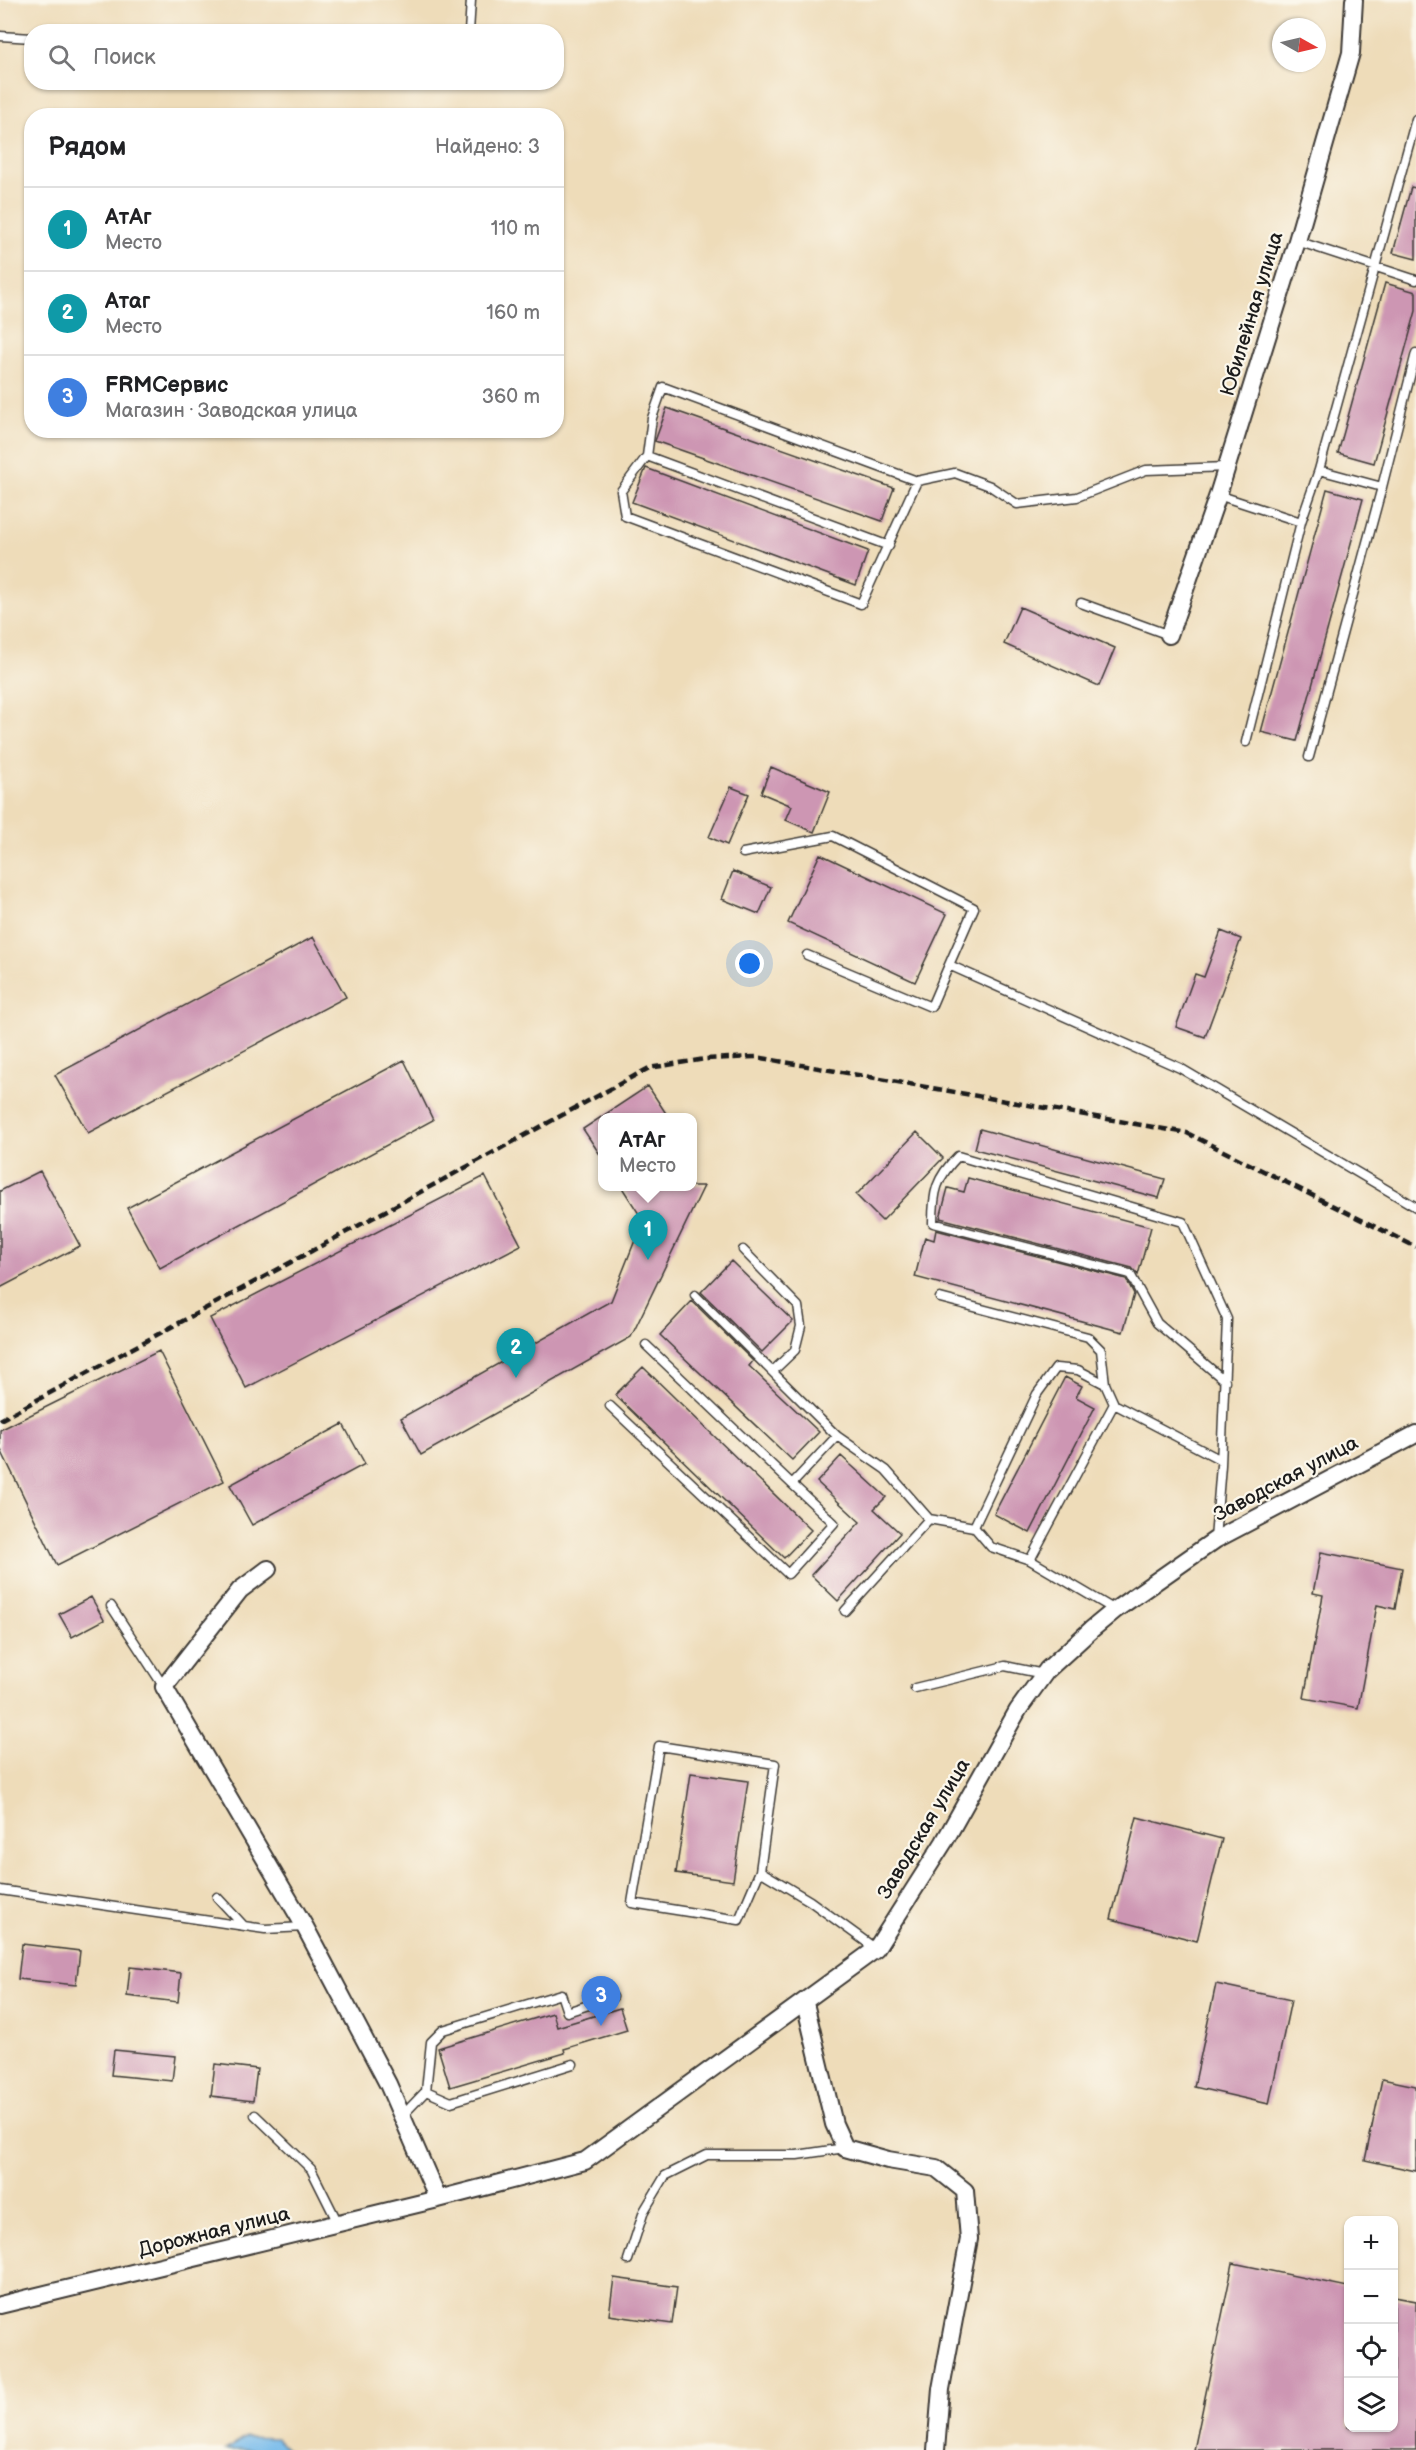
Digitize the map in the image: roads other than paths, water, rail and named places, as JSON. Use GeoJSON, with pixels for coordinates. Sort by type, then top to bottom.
{"type":"FeatureCollection","features":[{"type":"Feature","properties":{"kind":"street","name":"Юбилейная улица"},"geometry":{"type":"LineString","coordinates":[[1168,635],[1218,495],[1297,241],[1351,53],[1354,0]]}},
{"type":"Feature","properties":{"kind":"street","name":"Заводская улица"},"geometry":{"type":"LineString","coordinates":[[438,2199],[585,2161],[876,1949],[944,1842],[1018,1710],[1044,1674],[1115,1610],[1215,1540],[1416,1434]]}},
{"type":"Feature","properties":{"kind":"street"},"geometry":{"type":"LineString","coordinates":[[268,1569],[240,1590],[164,1688],[305,1927],[388,2084],[438,2199]]}},
{"type":"Feature","properties":{"kind":"street"},"geometry":{"type":"LineString","coordinates":[[805,2002],[834,2124],[845,2148],[888,2160],[936,2168],[965,2191],[969,2239],[941,2389],[936,2450]]}},
{"type":"Feature","properties":{"kind":"street","name":"Дорожная улица"},"geometry":{"type":"LineString","coordinates":[[0,2305],[438,2199]]}},
{"type":"Feature","properties":{"kind":"lane"},"geometry":{"type":"LineString","coordinates":[[470,24],[471,0]]}},
{"type":"Feature","properties":{"kind":"lane"},"geometry":{"type":"LineString","coordinates":[[0,36],[24,38]]}},
{"type":"Feature","properties":{"kind":"lane"},"geometry":{"type":"LineString","coordinates":[[1246,742],[1301,522],[1319,470],[1416,119]]}},
{"type":"Feature","properties":{"kind":"lane"},"geometry":{"type":"LineString","coordinates":[[1297,241],[1416,280]]}},
{"type":"Feature","properties":{"kind":"lane"},"geometry":{"type":"LineString","coordinates":[[1310,758],[1416,353]]}},
{"type":"Feature","properties":{"kind":"lane"},"geometry":{"type":"LineString","coordinates":[[917,481],[861,604],[625,516],[621,491],[647,456],[651,418],[663,387],[917,481],[955,473],[990,486],[1017,504],[1077,497],[1146,470],[1227,467]]}},
{"type":"Feature","properties":{"kind":"lane"},"geometry":{"type":"LineString","coordinates":[[647,456],[889,546]]}},
{"type":"Feature","properties":{"kind":"lane"},"geometry":{"type":"LineString","coordinates":[[1319,470],[1382,487]]}},
{"type":"Feature","properties":{"kind":"lane"},"geometry":{"type":"LineString","coordinates":[[1218,495],[1301,522]]}},
{"type":"Feature","properties":{"kind":"lane"},"geometry":{"type":"LineString","coordinates":[[1081,603],[1168,635]]}},
{"type":"Feature","properties":{"kind":"lane"},"geometry":{"type":"LineString","coordinates":[[743,853],[833,836],[974,908],[931,1007],[807,955]]}},
{"type":"Feature","properties":{"kind":"lane"},"geometry":{"type":"LineString","coordinates":[[949,965],[1180,1068],[1416,1207]]}},
{"type":"Feature","properties":{"kind":"lane"},"geometry":{"type":"LineString","coordinates":[[1215,1540],[1221,1460],[1225,1381],[1227,1319],[1183,1222],[958,1156],[944,1170],[933,1196],[933,1223],[1130,1274],[1157,1323],[1225,1381]]}},
{"type":"Feature","properties":{"kind":"lane"},"geometry":{"type":"LineString","coordinates":[[743,1250],[798,1306],[801,1326],[795,1350],[773,1371]]}},
{"type":"Feature","properties":{"kind":"lane"},"geometry":{"type":"LineString","coordinates":[[695,1295],[837,1436],[886,1470],[929,1519],[974,1527],[991,1547],[1030,1560],[1115,1610]]}},
{"type":"Feature","properties":{"kind":"lane"},"geometry":{"type":"LineString","coordinates":[[940,1298],[1088,1337],[1101,1350],[1105,1384],[1114,1404],[1221,1460]]}},
{"type":"Feature","properties":{"kind":"lane"},"geometry":{"type":"LineString","coordinates":[[610,1406],[788,1574],[834,1523],[646,1345]]}},
{"type":"Feature","properties":{"kind":"lane"},"geometry":{"type":"LineString","coordinates":[[974,1527],[1037,1394],[1056,1368],[1078,1370],[1105,1384]]}},
{"type":"Feature","properties":{"kind":"lane"},"geometry":{"type":"LineString","coordinates":[[1030,1560],[1114,1404]]}},
{"type":"Feature","properties":{"kind":"lane"},"geometry":{"type":"LineString","coordinates":[[792,1484],[837,1436]]}},
{"type":"Feature","properties":{"kind":"lane"},"geometry":{"type":"LineString","coordinates":[[845,1611],[929,1519]]}},
{"type":"Feature","properties":{"kind":"lane"},"geometry":{"type":"LineString","coordinates":[[111,1606],[164,1688]]}},
{"type":"Feature","properties":{"kind":"lane"},"geometry":{"type":"LineString","coordinates":[[915,1688],[1005,1666],[1044,1674]]}},
{"type":"Feature","properties":{"kind":"lane"},"geometry":{"type":"LineString","coordinates":[[659,1746],[775,1764],[760,1871],[739,1920],[632,1903],[659,1746]]}},
{"type":"Feature","properties":{"kind":"lane"},"geometry":{"type":"LineString","coordinates":[[760,1871],[810,1901],[876,1949]]}},
{"type":"Feature","properties":{"kind":"lane"},"geometry":{"type":"LineString","coordinates":[[0,1890],[265,1929],[305,1927]]}},
{"type":"Feature","properties":{"kind":"lane"},"geometry":{"type":"LineString","coordinates":[[217,1897],[243,1925]]}},
{"type":"Feature","properties":{"kind":"lane"},"geometry":{"type":"LineString","coordinates":[[402,2116],[426,2091],[431,2042],[443,2030],[561,1994],[567,2012],[614,1997]]}},
{"type":"Feature","properties":{"kind":"lane"},"geometry":{"type":"LineString","coordinates":[[426,2091],[451,2102],[573,2064]]}},
{"type":"Feature","properties":{"kind":"lane"},"geometry":{"type":"LineString","coordinates":[[255,2115],[312,2169],[338,2223]]}},
{"type":"Feature","properties":{"kind":"lane"},"geometry":{"type":"LineString","coordinates":[[628,2260],[644,2211],[664,2176],[707,2155],[797,2155],[845,2148]]}},
{"type":"Feature","properties":{"kind":"water"},"geometry":{"type":"Polygon","coordinates":[[[246,2437],[276,2438],[288,2450],[225,2450],[246,2437]]]}},
{"type":"Feature","properties":{"kind":"railway"},"geometry":{"type":"LineString","coordinates":[[0,1420],[649,1068],[705,1059],[756,1057],[1187,1133],[1416,1247]]}},
{"type":"Feature","properties":{"kind":"place","name":"АтАг"},"geometry":{"type":"Point","coordinates":[648,1260]}},
{"type":"Feature","properties":{"kind":"place","name":"Атаг"},"geometry":{"type":"Point","coordinates":[516,1378]}},
{"type":"Feature","properties":{"kind":"place","name":"FRMСервис"},"geometry":{"type":"Point","coordinates":[601,2026]}}]}
